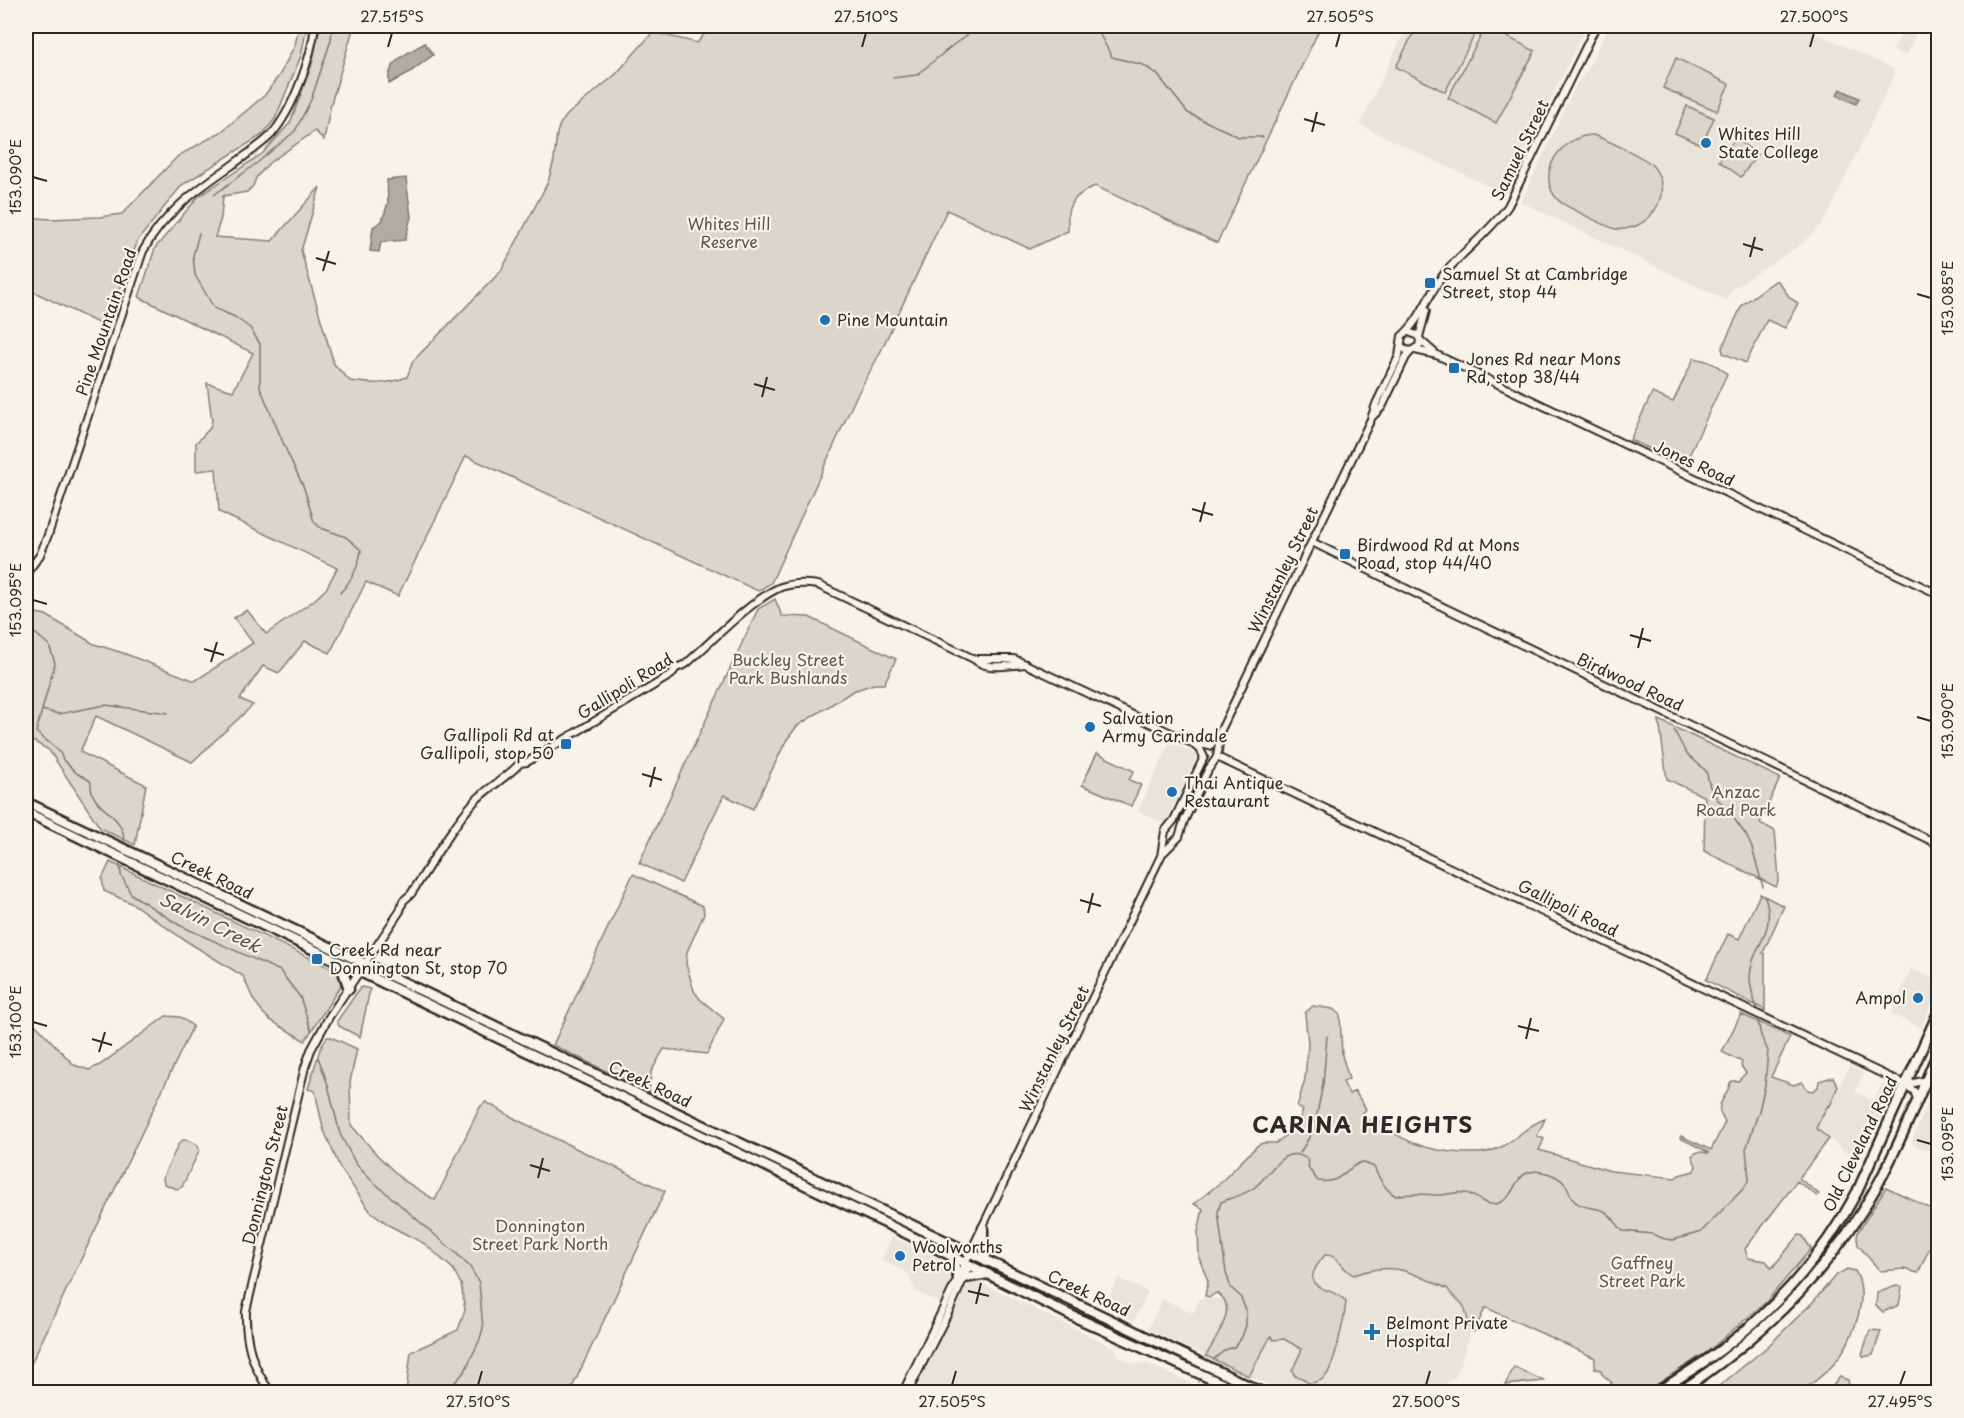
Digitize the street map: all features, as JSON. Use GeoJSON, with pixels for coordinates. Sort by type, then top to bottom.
{"type":"FeatureCollection","features":[{"type":"Feature","properties":{"kind":"main road","name":"Creek Road"},"geometry":{"type":"LineString","coordinates":[[26,802],[116,845],[129,857],[340,963],[363,969],[952,1255],[987,1262],[1262,1392]]}},
{"type":"Feature","properties":{"kind":"main road","name":"Creek Road"},"geometry":{"type":"LineString","coordinates":[[26,812],[116,856],[129,857],[969,1260],[989,1274],[1066,1313],[1240,1392]]}},
{"type":"Feature","properties":{"kind":"main road"},"geometry":{"type":"LineString","coordinates":[[340,963],[349,989]]}},
{"type":"Feature","properties":{"kind":"main road","name":"Old Cleveland Road"},"geometry":{"type":"LineString","coordinates":[[1657,1392],[1707,1360],[1740,1335],[1765,1313],[1806,1268],[1850,1205],[1938,1013]]}},
{"type":"Feature","properties":{"kind":"main road","name":"Old Cleveland Road"},"geometry":{"type":"LineString","coordinates":[[1679,1392],[1756,1335],[1818,1272],[1847,1235],[1878,1185],[1938,1052]]}},
{"type":"Feature","properties":{"kind":"main road"},"geometry":{"type":"LineString","coordinates":[[983,1228],[983,1247],[987,1262]]}},
{"type":"Feature","properties":{"kind":"main road"},"geometry":{"type":"LineString","coordinates":[[952,1255],[961,1278],[989,1274]]}},
{"type":"Feature","properties":{"kind":"street","name":"Pine Mountain Road"},"geometry":{"type":"LineString","coordinates":[[26,574],[48,536],[143,251],[161,223],[183,200],[256,148],[279,125],[303,72],[315,26]]}},
{"type":"Feature","properties":{"kind":"street","name":"Samuel Street"},"geometry":{"type":"LineString","coordinates":[[1408,332],[1445,273],[1508,206],[1596,26]]}},
{"type":"Feature","properties":{"kind":"street","name":"Samuel Street"},"geometry":{"type":"LineString","coordinates":[[1419,338],[1428,301]]}},
{"type":"Feature","properties":{"kind":"street"},"geometry":{"type":"LineString","coordinates":[[1408,332],[1414,333],[1419,338],[1419,345],[1413,350],[1406,350],[1401,346],[1402,336],[1408,332]]}},
{"type":"Feature","properties":{"kind":"street","name":"Jones Road"},"geometry":{"type":"LineString","coordinates":[[1419,338],[1437,355]]}},
{"type":"Feature","properties":{"kind":"street","name":"Winstanley Street"},"geometry":{"type":"LineString","coordinates":[[908,1392],[983,1228],[1161,856],[1165,831],[1174,820],[1204,750],[1220,732],[1371,419],[1399,356],[1401,346]]}},
{"type":"Feature","properties":{"kind":"street","name":"Jones Road"},"geometry":{"type":"LineString","coordinates":[[1413,350],[1437,355],[1938,594]]}},
{"type":"Feature","properties":{"kind":"street","name":"Winstanley Street"},"geometry":{"type":"LineString","coordinates":[[1371,419],[1382,407],[1406,357],[1413,350]]}},
{"type":"Feature","properties":{"kind":"street","name":"Birdwood Road"},"geometry":{"type":"LineString","coordinates":[[1312,542],[1461,616],[1938,844]]}},
{"type":"Feature","properties":{"kind":"street","name":"Gallipoli Road"},"geometry":{"type":"LineString","coordinates":[[363,969],[404,902],[462,818],[486,792],[520,763],[527,762],[670,675],[676,668],[686,664],[759,600],[781,587],[802,583],[818,585],[974,659],[1014,659],[1192,743],[1209,747]]}},
{"type":"Feature","properties":{"kind":"street","name":"Winstanley Street"},"geometry":{"type":"LineString","coordinates":[[1161,856],[1179,837],[1216,756],[1220,732]]}},
{"type":"Feature","properties":{"kind":"street","name":"Gallipoli Road"},"geometry":{"type":"LineString","coordinates":[[1192,743],[1203,756]]}},
{"type":"Feature","properties":{"kind":"street"},"geometry":{"type":"LineString","coordinates":[[1203,756],[1207,760],[1216,756],[1209,747]]}},
{"type":"Feature","properties":{"kind":"street","name":"Gallipoli Road"},"geometry":{"type":"LineString","coordinates":[[1216,756],[1906,1085]]}},
{"type":"Feature","properties":{"kind":"street"},"geometry":{"type":"LineString","coordinates":[[1168,827],[1175,827],[1180,832]]}},
{"type":"Feature","properties":{"kind":"street"},"geometry":{"type":"LineString","coordinates":[[1165,836],[1168,840],[1175,841]]}},
{"type":"Feature","properties":{"kind":"street","name":"Donnington Street"},"geometry":{"type":"LineString","coordinates":[[271,1392],[259,1375],[248,1344],[246,1327],[248,1304],[305,1067],[318,1035],[363,969]]}},
{"type":"Feature","properties":{"kind":"street"},"geometry":{"type":"LineString","coordinates":[[1906,1085],[1926,1080]]}},
{"type":"Feature","properties":{"kind":"street"},"geometry":{"type":"LineString","coordinates":[[1906,1085],[1914,1091],[1917,1099]]}},
{"type":"Feature","properties":{"kind":"street","name":"Winstanley Street"},"geometry":{"type":"LineString","coordinates":[[903,1392],[961,1278]]}},
{"type":"Feature","properties":{"kind":"shaded area"},"geometry":{"type":"Polygon","coordinates":[[[1407,26],[1586,26],[1505,194],[1360,125],[1407,26]]]}},
{"type":"Feature","properties":{"kind":"shaded area","name":"Whites Hill State College"},"geometry":{"type":"Polygon","coordinates":[[[1609,26],[1801,26],[1894,69],[1894,76],[1825,220],[1802,244],[1732,289],[1726,300],[1521,202],[1577,83],[1587,70],[1609,26]]]}},
{"type":"Feature","properties":{"kind":"shaded area"},"geometry":{"type":"Polygon","coordinates":[[[1905,26],[1920,26],[1907,53],[1902,54],[1893,50],[1905,26]]]}},
{"type":"Feature","properties":{"kind":"shaded area"},"geometry":{"type":"Polygon","coordinates":[[[425,43],[433,55],[389,84],[391,69],[395,64],[405,54],[425,43]]]}},
{"type":"Feature","properties":{"kind":"shaded area"},"geometry":{"type":"Polygon","coordinates":[[[1840,89],[1859,98],[1856,104],[1837,95],[1840,89]]]}},
{"type":"Feature","properties":{"kind":"shaded area"},"geometry":{"type":"Polygon","coordinates":[[[406,178],[411,217],[405,240],[381,242],[379,252],[370,251],[373,227],[382,221],[388,203],[387,180],[406,178]]]}},
{"type":"Feature","properties":{"kind":"shaded area"},"geometry":{"type":"Polygon","coordinates":[[[1170,742],[1198,755],[1165,824],[1138,811],[1170,742]]]}},
{"type":"Feature","properties":{"kind":"shaded area"},"geometry":{"type":"Polygon","coordinates":[[[1911,969],[1938,981],[1938,988],[1921,1028],[1891,1014],[1911,969]]]}},
{"type":"Feature","properties":{"kind":"shaded area"},"geometry":{"type":"Polygon","coordinates":[[[1849,1066],[1864,1073],[1855,1092],[1874,1101],[1882,1083],[1895,1090],[1888,1108],[1877,1125],[1861,1147],[1858,1145],[1849,1155],[1816,1128],[1849,1066]]]}},
{"type":"Feature","properties":{"kind":"shaded area"},"geometry":{"type":"Polygon","coordinates":[[[1938,1085],[1938,1147],[1935,1154],[1913,1144],[1912,1140],[1938,1085]]]}},
{"type":"Feature","properties":{"kind":"shaded area","name":"Belmont Private Hospital"},"geometry":{"type":"Polygon","coordinates":[[[1325,1231],[1480,1304],[1456,1376],[1440,1389],[1427,1392],[1284,1392],[1249,1376],[1325,1231]]]}},
{"type":"Feature","properties":{"kind":"shaded area"},"geometry":{"type":"Polygon","coordinates":[[[892,1237],[943,1261],[949,1268],[951,1276],[949,1285],[940,1303],[915,1291],[908,1273],[881,1260],[892,1237]]]}},
{"type":"Feature","properties":{"kind":"shaded area"},"geometry":{"type":"Polygon","coordinates":[[[1118,1278],[1148,1292],[1134,1321],[1104,1307],[1118,1278]]]}},
{"type":"Feature","properties":{"kind":"shaded area"},"geometry":{"type":"Polygon","coordinates":[[[981,1283],[1115,1348],[1117,1355],[1134,1364],[1149,1364],[1210,1392],[915,1392],[967,1284],[981,1283]]]}},
{"type":"Feature","properties":{"kind":"shaded area"},"geometry":{"type":"Polygon","coordinates":[[[1200,1298],[1234,1300],[1206,1356],[1148,1329],[1163,1299],[1193,1313],[1200,1298]]]}},
{"type":"Feature","properties":{"kind":"green space"},"geometry":{"type":"Polygon","coordinates":[[[299,26],[307,26],[301,56],[275,119],[262,135],[182,185],[138,240],[106,327],[26,288],[26,217],[50,219],[122,214],[178,156],[221,132],[265,95],[280,74],[295,45],[299,26]]]}},
{"type":"Feature","properties":{"kind":"green space","name":"Whites Hill Reserve"},"geometry":{"type":"Polygon","coordinates":[[[320,26],[354,26],[331,104],[324,140],[315,131],[269,163],[247,192],[223,196],[221,218],[215,237],[272,241],[320,187],[301,251],[334,364],[350,381],[385,383],[407,377],[413,361],[501,271],[548,182],[560,124],[568,114],[616,74],[653,32],[697,43],[711,26],[1321,26],[1217,243],[1095,186],[1075,199],[1069,207],[1068,231],[1030,249],[947,210],[880,353],[856,397],[771,583],[758,591],[466,456],[398,596],[366,582],[330,653],[305,641],[279,673],[263,666],[240,699],[253,705],[192,762],[96,716],[80,752],[146,785],[135,845],[100,828],[49,750],[29,739],[32,727],[26,721],[26,611],[46,615],[94,644],[195,681],[253,643],[234,618],[247,610],[266,634],[313,601],[326,589],[337,568],[219,512],[216,469],[196,471],[196,443],[210,428],[212,421],[207,383],[233,391],[253,353],[139,297],[155,248],[198,197],[263,153],[290,123],[312,64],[320,26]]]}},
{"type":"Feature","properties":{"kind":"green space"},"geometry":{"type":"Polygon","coordinates":[[[1417,26],[1479,26],[1445,92],[1396,67],[1417,26]]]}},
{"type":"Feature","properties":{"kind":"green space"},"geometry":{"type":"Polygon","coordinates":[[[1486,26],[1535,51],[1496,123],[1448,98],[1486,26]]]}},
{"type":"Feature","properties":{"kind":"green space"},"geometry":{"type":"Polygon","coordinates":[[[1676,58],[1729,84],[1717,111],[1663,88],[1676,58]]]}},
{"type":"Feature","properties":{"kind":"green space"},"geometry":{"type":"Polygon","coordinates":[[[1687,106],[1714,118],[1702,145],[1675,133],[1687,106]]]}},
{"type":"Feature","properties":{"kind":"green space"},"geometry":{"type":"Polygon","coordinates":[[[1593,135],[1640,157],[1651,164],[1657,173],[1661,182],[1660,200],[1656,209],[1642,223],[1633,227],[1615,229],[1562,203],[1551,190],[1550,168],[1555,158],[1571,142],[1593,135]]]}},
{"type":"Feature","properties":{"kind":"green space"},"geometry":{"type":"Polygon","coordinates":[[[1736,138],[1757,155],[1741,177],[1719,161],[1736,138]]]}},
{"type":"Feature","properties":{"kind":"green space"},"geometry":{"type":"Polygon","coordinates":[[[1778,281],[1790,298],[1798,303],[1785,328],[1767,320],[1746,363],[1723,353],[1722,348],[1742,305],[1778,281]]]}},
{"type":"Feature","properties":{"kind":"green space"},"geometry":{"type":"Polygon","coordinates":[[[1694,358],[1712,363],[1727,374],[1685,464],[1630,440],[1652,393],[1673,402],[1694,358]]]}},
{"type":"Feature","properties":{"kind":"green space","name":"Buckley Street Park Bushlands"},"geometry":{"type":"Polygon","coordinates":[[[775,599],[782,616],[809,617],[896,659],[884,684],[874,684],[853,691],[797,726],[786,741],[753,809],[724,795],[681,883],[639,863],[758,609],[775,599]]]}},
{"type":"Feature","properties":{"kind":"green space","name":"Anzac Road Park"},"geometry":{"type":"Polygon","coordinates":[[[1659,720],[1780,778],[1760,823],[1775,831],[1779,879],[1776,887],[1704,851],[1705,797],[1667,779],[1659,720]]]}},
{"type":"Feature","properties":{"kind":"green space"},"geometry":{"type":"Polygon","coordinates":[[[1097,753],[1134,771],[1129,780],[1141,785],[1131,806],[1082,785],[1097,753]]]}},
{"type":"Feature","properties":{"kind":"green space"},"geometry":{"type":"Polygon","coordinates":[[[110,862],[337,971],[341,978],[341,985],[305,1041],[270,1020],[263,1013],[253,999],[243,976],[183,939],[133,904],[104,891],[102,879],[110,862]]]}},
{"type":"Feature","properties":{"kind":"green space"},"geometry":{"type":"Polygon","coordinates":[[[633,874],[703,906],[704,914],[687,952],[686,964],[694,991],[724,1019],[707,1054],[664,1049],[651,1072],[649,1092],[553,1045],[633,874]]]}},
{"type":"Feature","properties":{"kind":"green space"},"geometry":{"type":"Polygon","coordinates":[[[1760,894],[1784,906],[1763,953],[1765,954],[1765,1010],[1706,980],[1728,934],[1739,939],[1760,894]]]}},
{"type":"Feature","properties":{"kind":"green space"},"geometry":{"type":"Polygon","coordinates":[[[362,987],[370,989],[360,1037],[339,1026],[337,1021],[362,987]]]}},
{"type":"Feature","properties":{"kind":"green space","name":"Gaffney Street Park"},"geometry":{"type":"Polygon","coordinates":[[[1313,1006],[1333,1009],[1340,1015],[1342,1055],[1349,1079],[1343,1082],[1349,1094],[1355,1091],[1366,1109],[1362,1114],[1370,1122],[1375,1117],[1404,1139],[1438,1150],[1462,1153],[1485,1152],[1505,1145],[1545,1119],[1537,1136],[1544,1139],[1539,1150],[1611,1171],[1675,1178],[1694,1171],[1696,1166],[1692,1156],[1694,1154],[1710,1153],[1680,1138],[1681,1136],[1711,1150],[1725,1122],[1720,1109],[1730,1083],[1738,1081],[1746,1073],[1741,1066],[1742,1062],[1722,1052],[1741,1014],[1790,1037],[1771,1077],[1794,1085],[1802,1082],[1808,1090],[1813,1091],[1818,1087],[1819,1081],[1833,1077],[1838,1086],[1830,1106],[1828,1105],[1816,1128],[1829,1139],[1799,1178],[1819,1194],[1817,1196],[1797,1181],[1745,1249],[1748,1258],[1766,1261],[1772,1268],[1799,1235],[1803,1236],[1811,1249],[1766,1302],[1707,1352],[1645,1392],[1601,1392],[1612,1383],[1602,1374],[1601,1370],[1595,1369],[1595,1358],[1487,1308],[1474,1332],[1470,1330],[1464,1307],[1448,1289],[1402,1270],[1380,1269],[1354,1275],[1330,1255],[1325,1255],[1316,1268],[1313,1276],[1314,1283],[1346,1302],[1335,1353],[1323,1379],[1308,1383],[1295,1376],[1292,1371],[1302,1349],[1284,1339],[1273,1340],[1271,1336],[1249,1376],[1206,1356],[1224,1322],[1226,1305],[1223,1298],[1216,1293],[1210,1297],[1205,1296],[1208,1281],[1199,1258],[1198,1232],[1203,1209],[1194,1204],[1221,1182],[1258,1145],[1276,1143],[1285,1136],[1292,1120],[1298,1122],[1303,1110],[1297,1107],[1305,1079],[1308,1044],[1305,1013],[1313,1006]]]}},
{"type":"Feature","properties":{"kind":"green space"},"geometry":{"type":"Polygon","coordinates":[[[166,1016],[180,1017],[193,1026],[26,1374],[26,1018],[34,1023],[74,1065],[89,1070],[100,1065],[166,1016]]]}},
{"type":"Feature","properties":{"kind":"green space","name":"Donnington Street Park North"},"geometry":{"type":"Polygon","coordinates":[[[327,1037],[357,1049],[350,1082],[351,1125],[403,1180],[435,1200],[480,1107],[486,1102],[519,1121],[665,1191],[570,1392],[406,1392],[411,1352],[458,1330],[465,1310],[461,1284],[453,1269],[425,1244],[392,1227],[370,1211],[340,1168],[323,1128],[315,1091],[308,1089],[320,1049],[327,1037]]]}},
{"type":"Feature","properties":{"kind":"green space"},"geometry":{"type":"Polygon","coordinates":[[[183,1140],[198,1145],[199,1151],[182,1187],[177,1189],[164,1184],[163,1177],[179,1143],[183,1140]]]}},
{"type":"Feature","properties":{"kind":"green space"},"geometry":{"type":"Polygon","coordinates":[[[1886,1187],[1938,1212],[1938,1230],[1918,1273],[1904,1269],[1880,1271],[1858,1245],[1858,1232],[1886,1187]]]}},
{"type":"Feature","properties":{"kind":"green space"},"geometry":{"type":"Polygon","coordinates":[[[1847,1269],[1855,1271],[1859,1282],[1860,1306],[1847,1345],[1826,1372],[1801,1392],[1712,1392],[1767,1347],[1813,1302],[1835,1276],[1847,1269]]]}},
{"type":"Feature","properties":{"kind":"green space"},"geometry":{"type":"Polygon","coordinates":[[[1896,1286],[1902,1287],[1899,1305],[1883,1312],[1876,1305],[1877,1293],[1896,1286]]]}},
{"type":"Feature","properties":{"kind":"green space"},"geometry":{"type":"Polygon","coordinates":[[[1870,1330],[1881,1331],[1873,1355],[1864,1357],[1862,1354],[1870,1330]]]}},
{"type":"Feature","properties":{"kind":"green space"},"geometry":{"type":"Polygon","coordinates":[[[1514,1367],[1544,1381],[1505,1385],[1514,1367]]]}},
{"type":"Feature","properties":{"kind":"green space"},"geometry":{"type":"Polygon","coordinates":[[[1840,1377],[1848,1380],[1850,1392],[1828,1392],[1840,1377]]]}},
{"type":"Feature","properties":{"kind":"waterway"},"geometry":{"type":"LineString","coordinates":[[214,195],[295,131],[311,100],[331,40],[332,26]]}},
{"type":"Feature","properties":{"kind":"waterway"},"geometry":{"type":"LineString","coordinates":[[893,78],[917,75],[980,26]]}},
{"type":"Feature","properties":{"kind":"waterway"},"geometry":{"type":"LineString","coordinates":[[1095,26],[1112,57],[1143,65],[1157,74],[1188,113],[1239,137],[1263,137]]}},
{"type":"Feature","properties":{"kind":"waterway"},"geometry":{"type":"LineString","coordinates":[[199,233],[193,256],[195,275],[214,308],[235,317],[250,328],[260,344],[260,387],[304,488],[314,522],[321,528],[346,537],[361,550],[354,573],[340,593]]}},
{"type":"Feature","properties":{"kind":"waterway","name":"Salvin Creek"},"geometry":{"type":"LineString","coordinates":[[26,631],[36,634],[49,645],[55,663],[36,732],[56,748],[63,760],[74,771],[91,782],[96,800],[120,825],[124,846]]}},
{"type":"Feature","properties":{"kind":"waterway"},"geometry":{"type":"LineString","coordinates":[[42,710],[59,714],[105,705],[168,713]]}},
{"type":"Feature","properties":{"kind":"waterway"},"geometry":{"type":"LineString","coordinates":[[1674,730],[1686,753],[1706,771],[1710,787],[1718,800],[1746,835],[1763,887]]}},
{"type":"Feature","properties":{"kind":"waterway","name":"Salvin Creek"},"geometry":{"type":"LineString","coordinates":[[120,862],[121,875],[131,894],[179,925],[280,971],[300,997],[311,1030]]}},
{"type":"Feature","properties":{"kind":"waterway"},"geometry":{"type":"LineString","coordinates":[[1757,1011],[1750,978],[1754,957],[1768,920],[1765,897]]}},
{"type":"Feature","properties":{"kind":"waterway"},"geometry":{"type":"LineString","coordinates":[[1214,1359],[1225,1350],[1234,1347],[1242,1337],[1246,1325],[1246,1310],[1240,1296],[1231,1288],[1226,1273],[1218,1212],[1221,1202],[1252,1189],[1278,1162],[1291,1155],[1299,1155],[1307,1159],[1309,1169],[1318,1181],[1338,1178],[1362,1162],[1374,1167],[1383,1184],[1396,1196],[1465,1193],[1491,1204],[1502,1202],[1522,1176],[1527,1173],[1542,1172],[1562,1181],[1577,1203],[1607,1213],[1623,1231],[1652,1234],[1673,1240],[1701,1232],[1744,1188],[1749,1179],[1746,1149],[1765,1085],[1768,1051],[1761,1036],[1758,1021]]}},
{"type":"Feature","properties":{"kind":"waterway"},"geometry":{"type":"LineString","coordinates":[[1300,1153],[1314,1129],[1323,1084],[1327,1036]]}},
{"type":"Feature","properties":{"kind":"waterway","name":"Salvin Creek"},"geometry":{"type":"LineString","coordinates":[[318,1057],[328,1085],[340,1134],[356,1164],[370,1179],[456,1253],[470,1267],[479,1283],[483,1328],[480,1339],[465,1371],[446,1392]]}},
{"type":"Feature","properties":{"kind":"place","name":"Whites Hill State College"},"geometry":{"type":"Point","coordinates":[1706,143]}},
{"type":"Feature","properties":{"kind":"place","name":"Samuel St at Cambridge Street, stop 44"},"geometry":{"type":"Point","coordinates":[1430,283]}},
{"type":"Feature","properties":{"kind":"place","name":"Pine Mountain"},"geometry":{"type":"Point","coordinates":[825,320]}},
{"type":"Feature","properties":{"kind":"place","name":"Jones Rd near Mons Rd, stop 38/44"},"geometry":{"type":"Point","coordinates":[1454,368]}},
{"type":"Feature","properties":{"kind":"place","name":"Birdwood Rd at Mons Road, stop 44/40"},"geometry":{"type":"Point","coordinates":[1345,554]}},
{"type":"Feature","properties":{"kind":"place","name":"Salvation Army Carindale"},"geometry":{"type":"Point","coordinates":[1090,727]}},
{"type":"Feature","properties":{"kind":"place","name":"Gallipoli Rd at Gallipoli, stop 50"},"geometry":{"type":"Point","coordinates":[566,744]}},
{"type":"Feature","properties":{"kind":"place","name":"Thai Antique Restaurant"},"geometry":{"type":"Point","coordinates":[1172,792]}},
{"type":"Feature","properties":{"kind":"place","name":"Creek Rd near Donnington St, stop 70"},"geometry":{"type":"Point","coordinates":[317,959]}},
{"type":"Feature","properties":{"kind":"place","name":"Ampol"},"geometry":{"type":"Point","coordinates":[1918,998]}},
{"type":"Feature","properties":{"kind":"place","name":"Woolworths Petrol"},"geometry":{"type":"Point","coordinates":[900,1256]}},
{"type":"Feature","properties":{"kind":"place","name":"Belmont Private Hospital"},"geometry":{"type":"Point","coordinates":[1372,1332]}},
{"type":"Feature","properties":{"kind":"district","name":"CARINA HEIGHTS"},"geometry":{"type":"Point","coordinates":[1363,1125]}}]}
